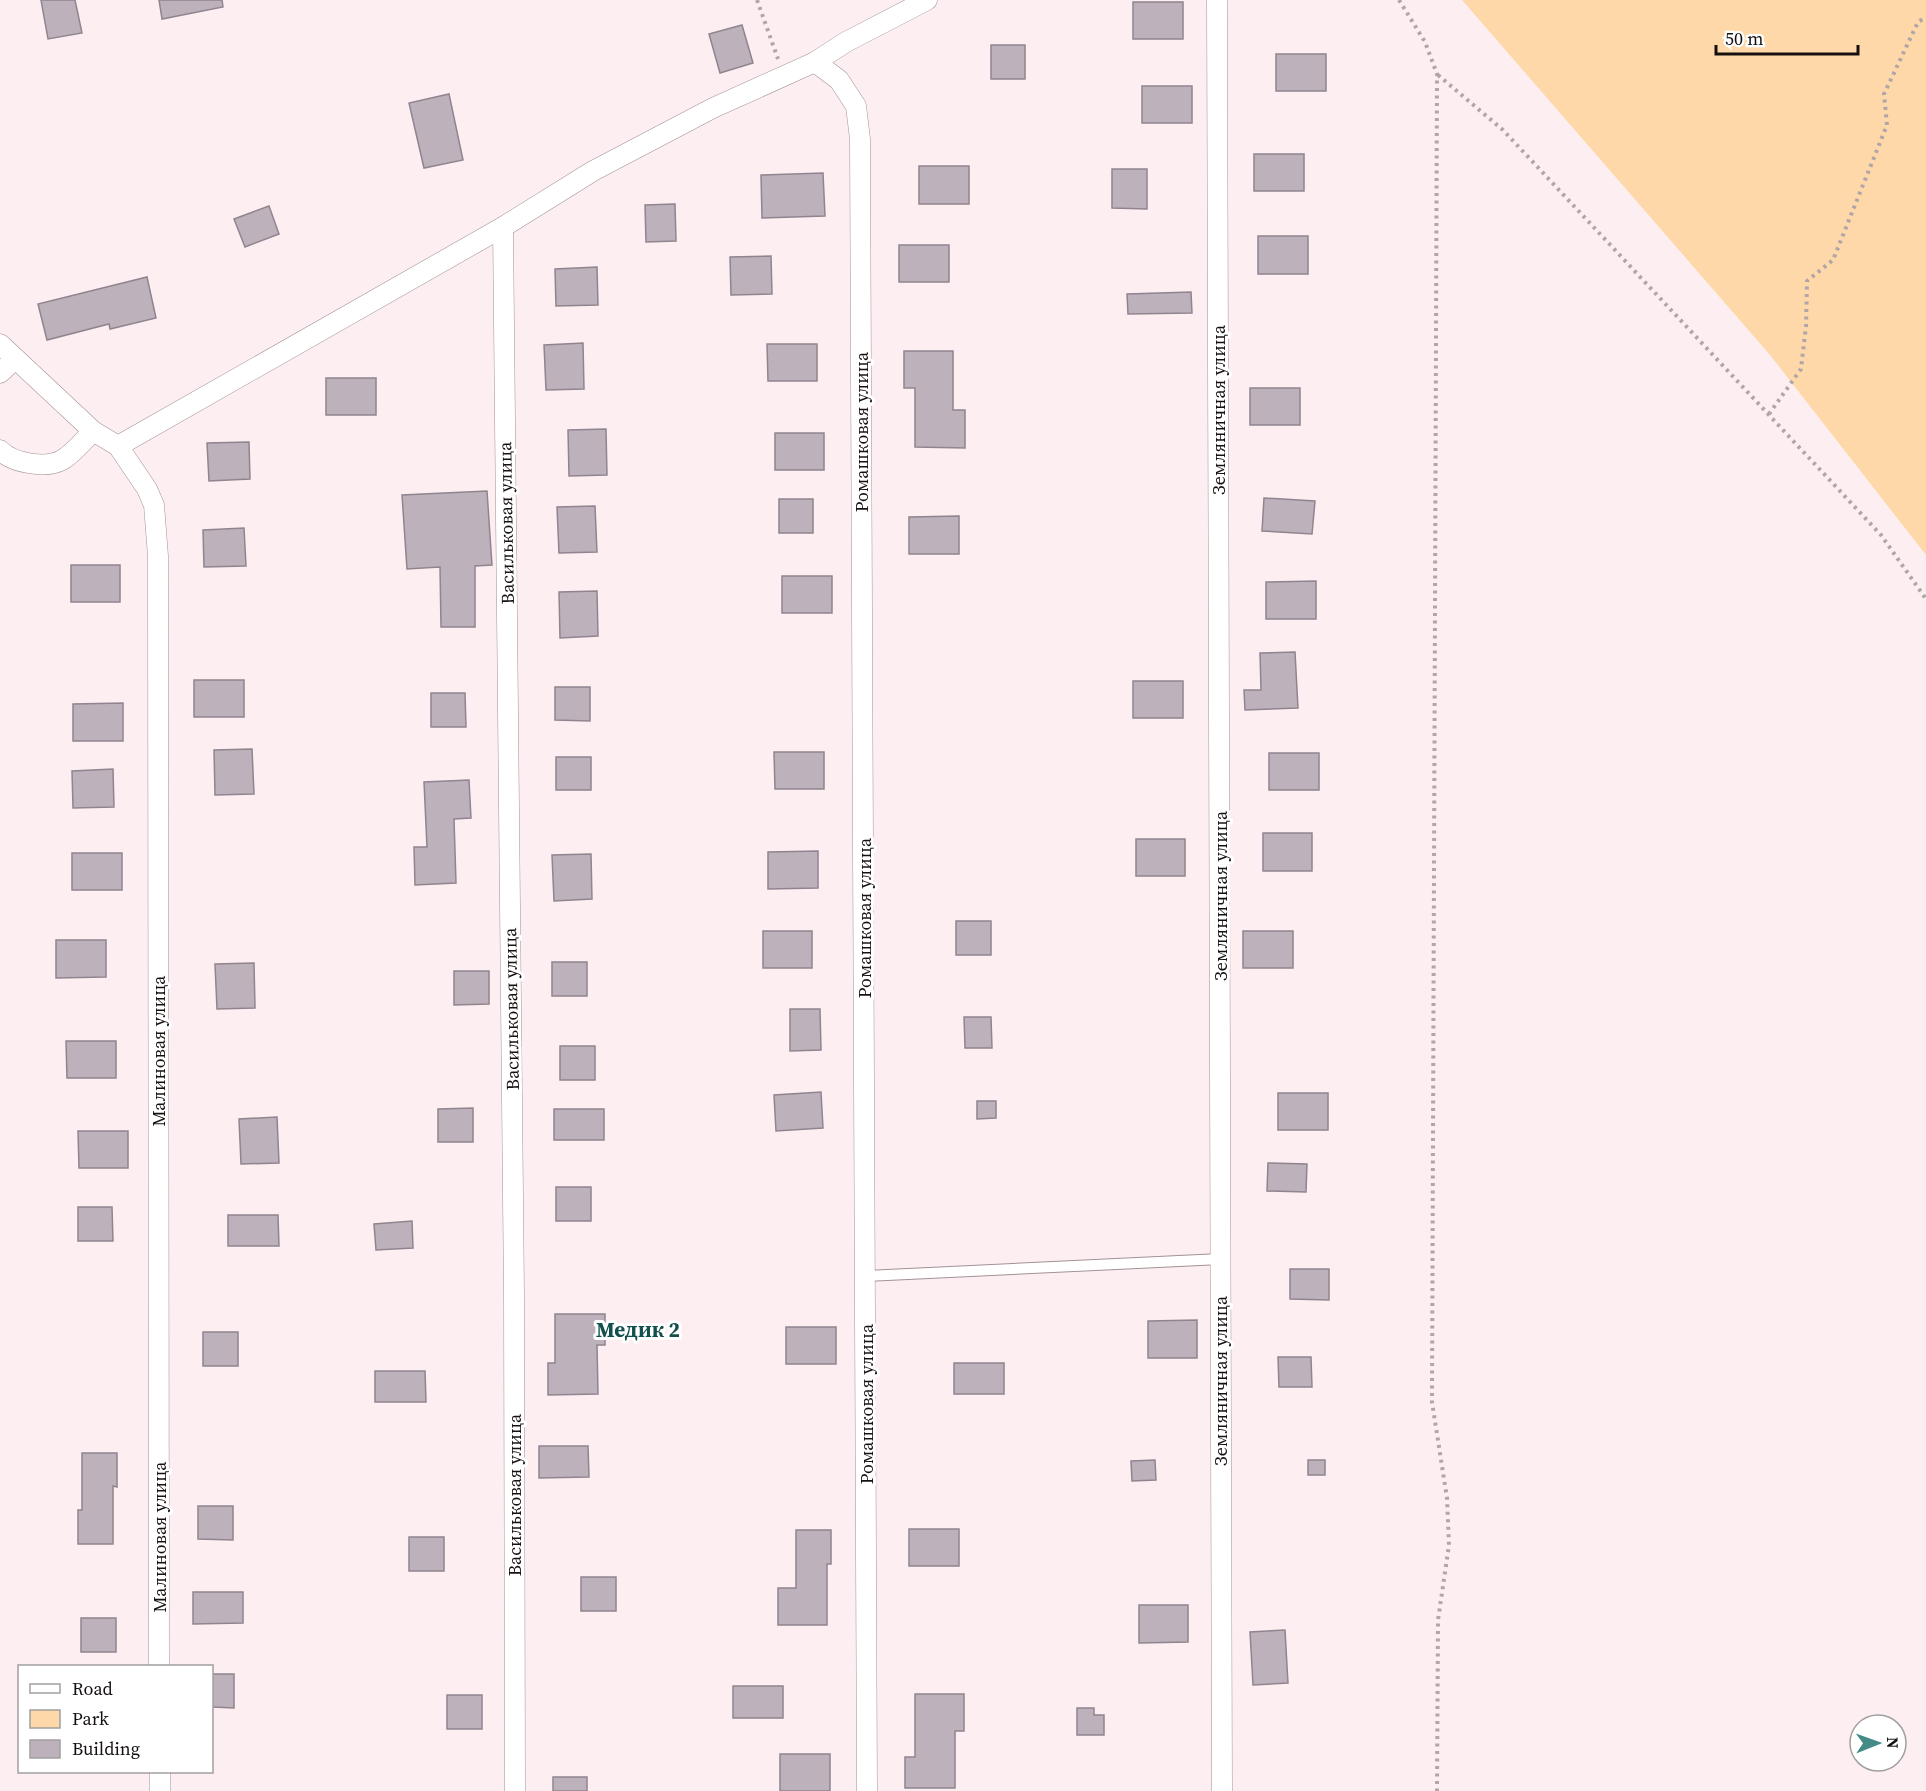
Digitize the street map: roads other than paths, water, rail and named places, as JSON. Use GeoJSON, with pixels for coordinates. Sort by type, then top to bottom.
{"type":"FeatureCollection","features":[{"type":"Feature","properties":{"kind":"street","name":"Земляничная улица"},"geometry":{"type":"LineString","coordinates":[[1217,0],[1222,1791]]}},
{"type":"Feature","properties":{"kind":"street"},"geometry":{"type":"LineString","coordinates":[[0,344],[93,431],[118,446],[503,227],[593,171],[713,108],[815,62],[846,42],[919,2]]}},
{"type":"Feature","properties":{"kind":"street","name":"Ромашковая улица"},"geometry":{"type":"LineString","coordinates":[[815,62],[839,80],[856,106],[860,139],[867,1791]]}},
{"type":"Feature","properties":{"kind":"street","name":"Васильковая улица"},"geometry":{"type":"LineString","coordinates":[[503,227],[514,1281],[515,1791]]}},
{"type":"Feature","properties":{"kind":"street"},"geometry":{"type":"LineString","coordinates":[[0,373],[15,359]]}},
{"type":"Feature","properties":{"kind":"street"},"geometry":{"type":"LineString","coordinates":[[0,450],[5,455],[33,465],[61,461],[93,431]]}},
{"type":"Feature","properties":{"kind":"street","name":"Малиновая улица"},"geometry":{"type":"LineString","coordinates":[[118,446],[147,489],[154,505],[158,556],[159,1665]]}},
{"type":"Feature","properties":{"kind":"street"},"geometry":{"type":"LineString","coordinates":[[160,1773],[160,1791]]}},
{"type":"Feature","properties":{"kind":"lane"},"geometry":{"type":"LineString","coordinates":[[866,1276],[1221,1259]]}},
{"type":"Feature","properties":{"kind":"district","name":"Медик 2"},"geometry":{"type":"Point","coordinates":[638,1329]}}]}
